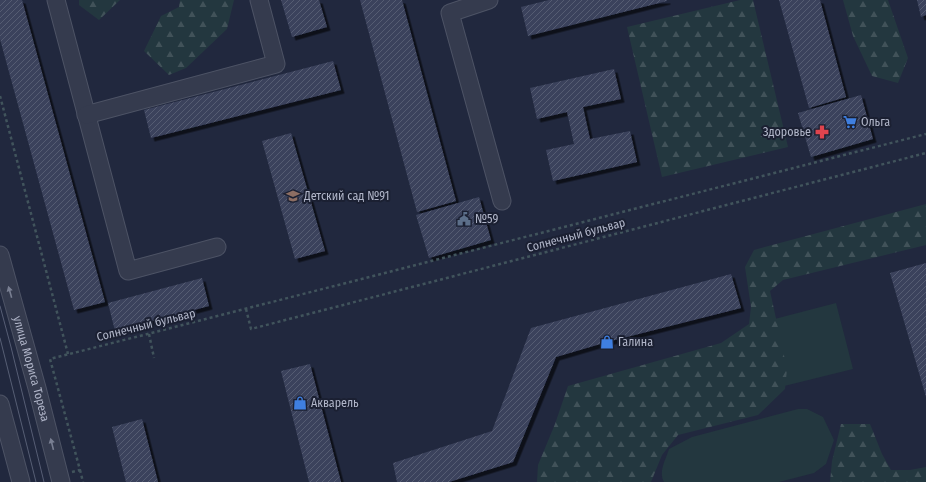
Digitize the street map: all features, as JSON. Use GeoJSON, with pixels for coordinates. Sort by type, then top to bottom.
{"type":"FeatureCollection","features":[{"type":"Feature","properties":{"kind":"street"},"geometry":{"type":"LineString","coordinates":[[56,0],[128,271],[217,247]]}},
{"type":"Feature","properties":{"kind":"street"},"geometry":{"type":"LineString","coordinates":[[86,115],[276,64],[259,0]]}},
{"type":"Feature","properties":{"kind":"street"},"geometry":{"type":"LineString","coordinates":[[489,0],[448,6],[502,202]]}},
{"type":"Feature","properties":{"kind":"street","name":"улица Мориса Тореза"},"geometry":{"type":"LineString","coordinates":[[0,255],[37,388],[61,482]]}},
{"type":"Feature","properties":{"kind":"street"},"geometry":{"type":"LineString","coordinates":[[0,404],[21,482]]}},
{"type":"Feature","properties":{"kind":"path"},"geometry":{"type":"LineString","coordinates":[[0,96],[68,354]]}},
{"type":"Feature","properties":{"kind":"path","name":"Солнечный бульвар"},"geometry":{"type":"LineString","coordinates":[[50,359],[926,134]]}},
{"type":"Feature","properties":{"kind":"path","name":"Солнечный бульвар"},"geometry":{"type":"LineString","coordinates":[[246,309],[251,329],[926,153]]}},
{"type":"Feature","properties":{"kind":"path"},"geometry":{"type":"LineString","coordinates":[[149,334],[154,358]]}},
{"type":"Feature","properties":{"kind":"path"},"geometry":{"type":"LineString","coordinates":[[80,470],[83,482]]}},
{"type":"Feature","properties":{"kind":"green space"},"geometry":{"type":"Polygon","coordinates":[[[79,0],[120,0],[99,20],[79,5],[79,0]]]}},
{"type":"Feature","properties":{"kind":"green space"},"geometry":{"type":"Polygon","coordinates":[[[180,0],[234,0],[227,29],[186,68],[169,75],[144,51],[161,16],[179,7],[180,0]]]}},
{"type":"Feature","properties":{"kind":"green space"},"geometry":{"type":"Polygon","coordinates":[[[740,0],[753,0],[788,147],[662,177],[627,27],[740,0]]]}},
{"type":"Feature","properties":{"kind":"green space"},"geometry":{"type":"Polygon","coordinates":[[[843,0],[888,0],[908,58],[898,83],[872,76],[853,36],[843,0]]]}},
{"type":"Feature","properties":{"kind":"green space"},"geometry":{"type":"Polygon","coordinates":[[[926,204],[926,245],[783,280],[770,291],[787,369],[785,389],[758,415],[678,435],[662,455],[651,482],[537,482],[538,465],[555,424],[568,386],[721,343],[749,324],[751,307],[745,267],[754,250],[926,204]]]}},
{"type":"Feature","properties":{"kind":"green space"},"geometry":{"type":"Polygon","coordinates":[[[836,303],[853,369],[768,390],[751,325],[836,303]]]}},
{"type":"Feature","properties":{"kind":"green space"},"geometry":{"type":"Polygon","coordinates":[[[798,409],[807,409],[823,417],[834,440],[826,464],[814,473],[779,482],[664,482],[662,478],[662,470],[669,449],[692,437],[798,409]]]}},
{"type":"Feature","properties":{"kind":"green space"},"geometry":{"type":"Polygon","coordinates":[[[841,424],[870,424],[882,454],[891,470],[910,470],[926,467],[926,482],[830,482],[832,461],[841,424]]]}},
{"type":"Feature","properties":{"kind":"building"},"geometry":{"type":"Polygon","coordinates":[[[0,0],[22,0],[105,302],[74,310],[0,39],[0,0]]]}},
{"type":"Feature","properties":{"kind":"building"},"geometry":{"type":"Polygon","coordinates":[[[281,0],[319,0],[327,27],[292,37],[281,0]]]}},
{"type":"Feature","properties":{"kind":"building"},"geometry":{"type":"Polygon","coordinates":[[[360,0],[402,0],[456,201],[417,212],[360,0]]]}},
{"type":"Feature","properties":{"kind":"building"},"geometry":{"type":"Polygon","coordinates":[[[549,0],[667,1],[528,36],[521,7],[549,0]]]}},
{"type":"Feature","properties":{"kind":"building"},"geometry":{"type":"Polygon","coordinates":[[[779,0],[820,0],[846,97],[809,108],[779,0]]]}},
{"type":"Feature","properties":{"kind":"building"},"geometry":{"type":"Polygon","coordinates":[[[917,0],[926,0],[926,15],[921,17],[917,0]]]}},
{"type":"Feature","properties":{"kind":"building"},"geometry":{"type":"Polygon","coordinates":[[[333,61],[341,90],[151,138],[144,110],[333,61]]]}},
{"type":"Feature","properties":{"kind":"building"},"geometry":{"type":"Polygon","coordinates":[[[614,69],[621,99],[583,107],[590,139],[630,131],[637,162],[553,181],[546,150],[574,144],[567,112],[537,119],[530,88],[614,69]]]}},
{"type":"Feature","properties":{"kind":"building"},"geometry":{"type":"Polygon","coordinates":[[[861,95],[873,139],[811,157],[798,113],[861,95]]]}},
{"type":"Feature","properties":{"kind":"building","name":"Детский сад №91"},"geometry":{"type":"Polygon","coordinates":[[[291,133],[325,251],[295,259],[262,141],[291,133]]]}},
{"type":"Feature","properties":{"kind":"building"},"geometry":{"type":"Polygon","coordinates":[[[479,197],[491,240],[429,258],[416,215],[479,197]]]}},
{"type":"Feature","properties":{"kind":"building"},"geometry":{"type":"Polygon","coordinates":[[[926,263],[926,397],[890,273],[926,263]]]}},
{"type":"Feature","properties":{"kind":"building"},"geometry":{"type":"Polygon","coordinates":[[[731,274],[741,308],[607,342],[556,357],[513,462],[449,482],[397,482],[393,463],[492,431],[531,328],[731,274]]]}},
{"type":"Feature","properties":{"kind":"building"},"geometry":{"type":"Polygon","coordinates":[[[202,278],[209,306],[115,331],[108,303],[202,278]]]}},
{"type":"Feature","properties":{"kind":"building"},"geometry":{"type":"Polygon","coordinates":[[[310,364],[341,482],[309,482],[281,371],[310,364]]]}},
{"type":"Feature","properties":{"kind":"building"},"geometry":{"type":"Polygon","coordinates":[[[142,419],[158,482],[126,482],[112,427],[142,419]]]}},
{"type":"Feature","properties":{"kind":"tram line"},"geometry":{"type":"LineString","coordinates":[[0,306],[44,482]]}},
{"type":"Feature","properties":{"kind":"tram line"},"geometry":{"type":"LineString","coordinates":[[0,338],[36,482]]}},
{"type":"Feature","properties":{"kind":"place","name":"Ольга"},"geometry":{"type":"Point","coordinates":[850,122]}},
{"type":"Feature","properties":{"kind":"place","name":"Здоровье"},"geometry":{"type":"Point","coordinates":[822,132]}},
{"type":"Feature","properties":{"kind":"place","name":"Детский сад №91"},"geometry":{"type":"Point","coordinates":[293,196]}},
{"type":"Feature","properties":{"kind":"place","name":"№59"},"geometry":{"type":"Point","coordinates":[464,219]}},
{"type":"Feature","properties":{"kind":"place","name":"Галина"},"geometry":{"type":"Point","coordinates":[607,342]}},
{"type":"Feature","properties":{"kind":"place","name":"Акварель"},"geometry":{"type":"Point","coordinates":[300,403]}}]}
